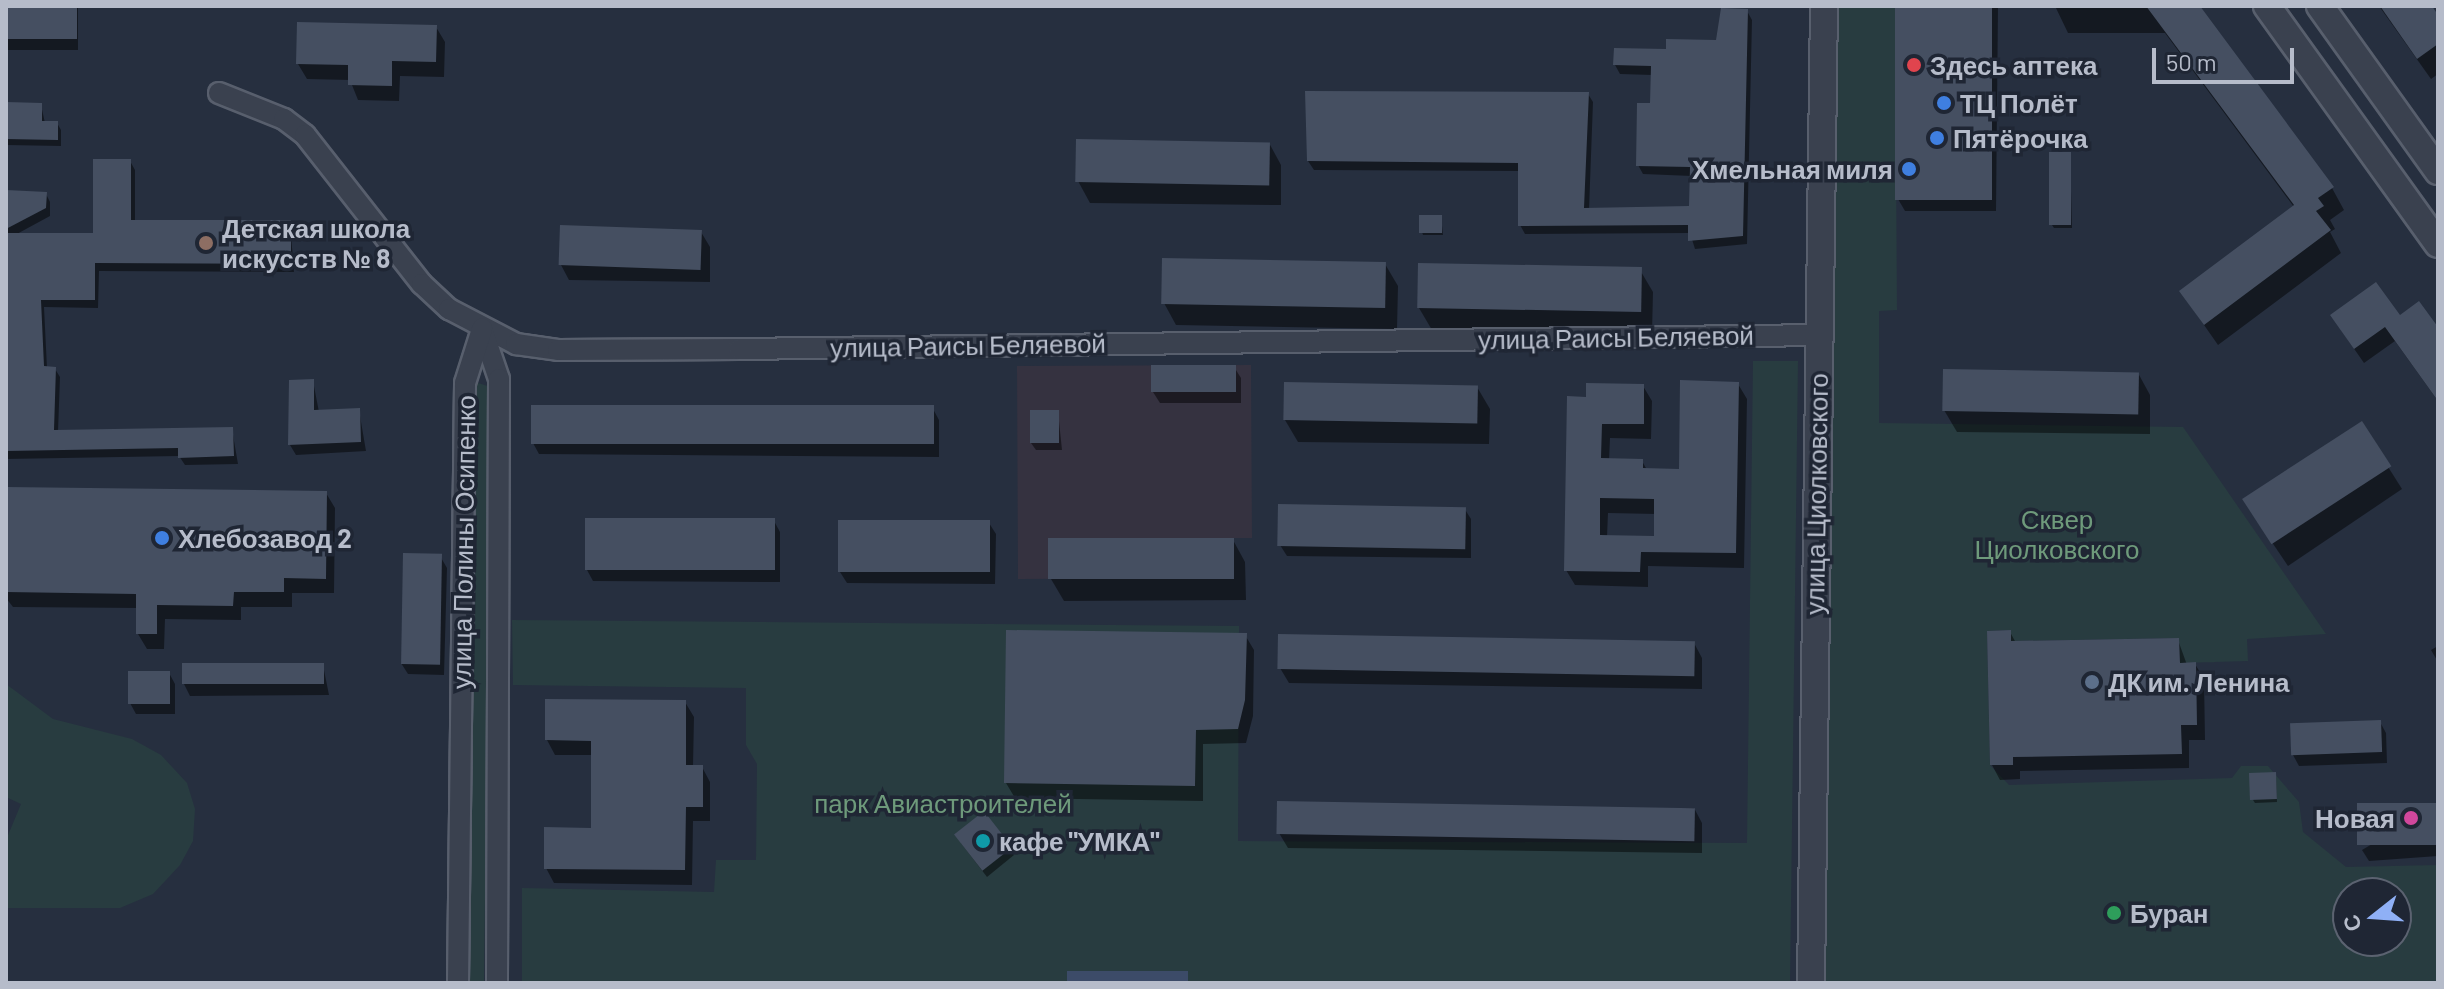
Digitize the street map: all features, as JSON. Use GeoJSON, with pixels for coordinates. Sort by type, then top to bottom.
{"type":"FeatureCollection","features":[{"type":"Feature","properties":{"kind":"street","name":"улица Циолковского"},"geometry":{"type":"LineString","coordinates":[[1811,983],[1824,6]]}},
{"type":"Feature","properties":{"kind":"street"},"geometry":{"type":"LineString","coordinates":[[2267,6],[2438,244]]}},
{"type":"Feature","properties":{"kind":"street"},"geometry":{"type":"LineString","coordinates":[[2320,6],[2438,171]]}},
{"type":"Feature","properties":{"kind":"street","name":"улица Раисы Беляевой"},"geometry":{"type":"LineString","coordinates":[[219,93],[284,119],[305,135],[422,284],[482,329],[516,344],[558,350],[1818,335]]}},
{"type":"Feature","properties":{"kind":"street","name":"улица Полины Осипенко"},"geometry":{"type":"LineString","coordinates":[[458,983],[465,383],[482,329]]}},
{"type":"Feature","properties":{"kind":"street","name":"улица Полины Осипенко"},"geometry":{"type":"LineString","coordinates":[[482,329],[499,379],[497,983]]}},
{"type":"Feature","properties":{"kind":"shaded area"},"geometry":{"type":"Polygon","coordinates":[[[1251,365],[1252,538],[1234,538],[1234,578],[1018,579],[1017,366],[1251,365]]]}},
{"type":"Feature","properties":{"kind":"green space","name":"Сквер Циолковского"},"geometry":{"type":"Polygon","coordinates":[[[1833,6],[1895,6],[1897,310],[1879,311],[1879,423],[2183,427],[2326,634],[2247,639],[2248,661],[2180,663],[2179,638],[2011,641],[2011,630],[1987,631],[1990,765],[2009,785],[2232,778],[2241,766],[2268,766],[2299,802],[2303,832],[2346,867],[2438,865],[2438,983],[1823,983],[1833,6]]]}},
{"type":"Feature","properties":{"kind":"green space","name":"парк Авиастроителей"},"geometry":{"type":"Polygon","coordinates":[[[1753,361],[1798,361],[1790,983],[522,983],[522,888],[714,892],[716,860],[756,860],[757,764],[746,745],[746,688],[513,685],[512,620],[1239,626],[1238,841],[1747,843],[1753,361]]]}},
{"type":"Feature","properties":{"kind":"green space"},"geometry":{"type":"Polygon","coordinates":[[[478,383],[491,387],[484,983],[465,983],[472,398],[478,383]]]}},
{"type":"Feature","properties":{"kind":"green space"},"geometry":{"type":"Polygon","coordinates":[[[6,684],[53,719],[132,739],[161,755],[187,783],[195,809],[193,841],[180,865],[153,894],[120,908],[6,908],[6,840],[21,804],[6,797],[6,684]]]}},
{"type":"Feature","properties":{"kind":"water"},"geometry":{"type":"Polygon","coordinates":[[[1067,971],[1188,971],[1188,983],[1067,983],[1067,971]]]}},
{"type":"Feature","properties":{"kind":"building"},"geometry":{"type":"Polygon","coordinates":[[[6,6],[77,6],[77,39],[6,39],[6,6]]]}},
{"type":"Feature","properties":{"kind":"building","name":"ТЦ Полёт"},"geometry":{"type":"Polygon","coordinates":[[[1895,6],[1992,6],[1992,200],[1895,200],[1895,6]]]}},
{"type":"Feature","properties":{"kind":"building"},"geometry":{"type":"Polygon","coordinates":[[[2146,6],[2200,6],[2334,187],[2318,198],[2324,206],[2316,211],[2331,230],[2204,325],[2179,291],[2294,205],[2146,6]]]}},
{"type":"Feature","properties":{"kind":"building"},"geometry":{"type":"Polygon","coordinates":[[[2380,6],[2432,6],[2438,15],[2438,44],[2417,59],[2380,6]]]}},
{"type":"Feature","properties":{"kind":"building"},"geometry":{"type":"Polygon","coordinates":[[[1721,8],[1748,9],[1743,236],[1688,241],[1688,225],[1518,226],[1518,163],[1307,161],[1305,91],[1589,92],[1584,208],[1689,206],[1690,167],[1636,166],[1637,103],[1650,103],[1651,66],[1613,65],[1614,48],[1666,49],[1666,39],[1716,40],[1721,8]]]}},
{"type":"Feature","properties":{"kind":"building"},"geometry":{"type":"Polygon","coordinates":[[[297,22],[437,25],[436,62],[392,61],[392,86],[348,85],[348,65],[296,64],[297,22]]]}},
{"type":"Feature","properties":{"kind":"building"},"geometry":{"type":"Polygon","coordinates":[[[6,102],[42,103],[42,121],[58,121],[58,140],[6,139],[6,102]]]}},
{"type":"Feature","properties":{"kind":"building"},"geometry":{"type":"Polygon","coordinates":[[[1076,139],[1270,142],[1269,185],[1075,182],[1076,139]]]}},
{"type":"Feature","properties":{"kind":"building"},"geometry":{"type":"Polygon","coordinates":[[[2049,152],[2071,152],[2071,225],[2049,225],[2049,152]]]}},
{"type":"Feature","properties":{"kind":"building"},"geometry":{"type":"Polygon","coordinates":[[[93,159],[131,159],[131,220],[291,220],[291,264],[95,263],[95,300],[41,300],[44,366],[56,367],[54,430],[233,427],[234,456],[178,458],[178,448],[6,451],[6,233],[93,233],[93,159]]]}},
{"type":"Feature","properties":{"kind":"building"},"geometry":{"type":"Polygon","coordinates":[[[6,190],[47,192],[46,208],[6,229],[6,190]]]}},
{"type":"Feature","properties":{"kind":"building"},"geometry":{"type":"Polygon","coordinates":[[[1419,215],[1442,215],[1442,233],[1419,233],[1419,215]]]}},
{"type":"Feature","properties":{"kind":"building"},"geometry":{"type":"Polygon","coordinates":[[[560,225],[702,230],[701,270],[559,265],[560,225]]]}},
{"type":"Feature","properties":{"kind":"building"},"geometry":{"type":"Polygon","coordinates":[[[1162,258],[1386,262],[1385,308],[1161,304],[1162,258]]]}},
{"type":"Feature","properties":{"kind":"building"},"geometry":{"type":"Polygon","coordinates":[[[1418,263],[1642,267],[1641,312],[1417,308],[1418,263]]]}},
{"type":"Feature","properties":{"kind":"building"},"geometry":{"type":"Polygon","coordinates":[[[2376,282],[2400,315],[2419,301],[2438,327],[2438,401],[2385,327],[2354,349],[2330,315],[2376,282]]]}},
{"type":"Feature","properties":{"kind":"building"},"geometry":{"type":"Polygon","coordinates":[[[1151,365],[1236,365],[1236,392],[1151,392],[1151,365]]]}},
{"type":"Feature","properties":{"kind":"building"},"geometry":{"type":"Polygon","coordinates":[[[1943,369],[2139,372],[2138,414],[1942,411],[1943,369]]]}},
{"type":"Feature","properties":{"kind":"building"},"geometry":{"type":"Polygon","coordinates":[[[314,379],[314,410],[360,408],[361,442],[288,445],[289,380],[314,379]]]}},
{"type":"Feature","properties":{"kind":"building"},"geometry":{"type":"Polygon","coordinates":[[[1680,380],[1739,382],[1736,553],[1641,552],[1640,572],[1564,571],[1567,396],[1586,397],[1586,383],[1644,384],[1644,424],[1602,424],[1601,458],[1643,459],[1643,468],[1679,469],[1680,380]],[[1600,498],[1600,535],[1654,536],[1654,499],[1600,498]]]}},
{"type":"Feature","properties":{"kind":"building"},"geometry":{"type":"Polygon","coordinates":[[[1284,382],[1478,385],[1477,423],[1283,420],[1284,382]]]}},
{"type":"Feature","properties":{"kind":"building"},"geometry":{"type":"Polygon","coordinates":[[[531,405],[934,405],[934,444],[531,444],[531,405]]]}},
{"type":"Feature","properties":{"kind":"building"},"geometry":{"type":"Polygon","coordinates":[[[1030,410],[1059,410],[1059,443],[1030,443],[1030,410]]]}},
{"type":"Feature","properties":{"kind":"building"},"geometry":{"type":"Polygon","coordinates":[[[2362,421],[2391,466],[2271,544],[2242,499],[2362,421]]]}},
{"type":"Feature","properties":{"kind":"building"},"geometry":{"type":"Polygon","coordinates":[[[6,487],[327,491],[326,579],[284,578],[284,592],[234,592],[233,606],[157,605],[157,634],[136,634],[136,594],[6,592],[6,487]]]}},
{"type":"Feature","properties":{"kind":"building"},"geometry":{"type":"Polygon","coordinates":[[[1278,504],[1466,507],[1465,549],[1277,546],[1278,504]]]}},
{"type":"Feature","properties":{"kind":"building"},"geometry":{"type":"Polygon","coordinates":[[[585,518],[775,518],[775,570],[585,570],[585,518]]]}},
{"type":"Feature","properties":{"kind":"building"},"geometry":{"type":"Polygon","coordinates":[[[838,520],[990,520],[990,572],[838,572],[838,520]]]}},
{"type":"Feature","properties":{"kind":"building"},"geometry":{"type":"Polygon","coordinates":[[[1048,538],[1234,538],[1234,579],[1048,579],[1048,538]]]}},
{"type":"Feature","properties":{"kind":"building"},"geometry":{"type":"Polygon","coordinates":[[[403,553],[442,554],[440,665],[401,664],[403,553]]]}},
{"type":"Feature","properties":{"kind":"building"},"geometry":{"type":"Polygon","coordinates":[[[1006,630],[1247,633],[1245,700],[1238,729],[1196,730],[1195,786],[1004,783],[1006,630]]]}},
{"type":"Feature","properties":{"kind":"building","name":"ДК им. Ленина"},"geometry":{"type":"Polygon","coordinates":[[[2011,630],[2011,641],[2179,638],[2180,663],[2196,662],[2197,725],[2181,725],[2182,754],[2013,757],[2013,765],[1990,765],[1987,631],[2011,630]]]}},
{"type":"Feature","properties":{"kind":"building"},"geometry":{"type":"Polygon","coordinates":[[[1278,634],[1695,641],[1694,676],[1277,669],[1278,634]]]}},
{"type":"Feature","properties":{"kind":"building"},"geometry":{"type":"Polygon","coordinates":[[[182,663],[324,663],[324,684],[182,684],[182,663]]]}},
{"type":"Feature","properties":{"kind":"building"},"geometry":{"type":"Polygon","coordinates":[[[128,671],[170,671],[170,704],[128,704],[128,671]]]}},
{"type":"Feature","properties":{"kind":"building"},"geometry":{"type":"Polygon","coordinates":[[[545,699],[686,700],[686,765],[703,765],[703,807],[686,807],[685,870],[544,869],[544,827],[591,828],[591,741],[545,740],[545,699]]]}},
{"type":"Feature","properties":{"kind":"building"},"geometry":{"type":"Polygon","coordinates":[[[2381,720],[2382,752],[2291,755],[2290,723],[2381,720]]]}},
{"type":"Feature","properties":{"kind":"building"},"geometry":{"type":"Polygon","coordinates":[[[2276,772],[2277,799],[2250,800],[2249,773],[2276,772]]]}},
{"type":"Feature","properties":{"kind":"building"},"geometry":{"type":"Polygon","coordinates":[[[1277,801],[1695,808],[1694,841],[1276,834],[1277,801]]]}},
{"type":"Feature","properties":{"kind":"building"},"geometry":{"type":"Polygon","coordinates":[[[2357,803],[2438,803],[2438,845],[2357,845],[2357,803]]]}},
{"type":"Feature","properties":{"kind":"building","name":"кафе \"УМКА\""},"geometry":{"type":"Polygon","coordinates":[[[984,811],[1012,847],[982,871],[954,834],[984,811]]]}},
{"type":"Feature","properties":{"kind":"place","name":"Здесь аптека"},"geometry":{"type":"Point","coordinates":[1914,65]}},
{"type":"Feature","properties":{"kind":"place","name":"ТЦ Полёт"},"geometry":{"type":"Point","coordinates":[1944,103]}},
{"type":"Feature","properties":{"kind":"place","name":"Пятёрочка"},"geometry":{"type":"Point","coordinates":[1937,138]}},
{"type":"Feature","properties":{"kind":"place","name":"Хмельная миля"},"geometry":{"type":"Point","coordinates":[1909,169]}},
{"type":"Feature","properties":{"kind":"place","name":"Детская школа искусств № 8"},"geometry":{"type":"Point","coordinates":[206,243]}},
{"type":"Feature","properties":{"kind":"place","name":"Хлебозавод 2"},"geometry":{"type":"Point","coordinates":[162,538]}},
{"type":"Feature","properties":{"kind":"place","name":"ДК им. Ленина"},"geometry":{"type":"Point","coordinates":[2092,682]}},
{"type":"Feature","properties":{"kind":"place","name":"Новая"},"geometry":{"type":"Point","coordinates":[2411,818]}},
{"type":"Feature","properties":{"kind":"place","name":"кафе \"УМКА\""},"geometry":{"type":"Point","coordinates":[983,841]}},
{"type":"Feature","properties":{"kind":"place","name":"Буран"},"geometry":{"type":"Point","coordinates":[2114,913]}}]}
